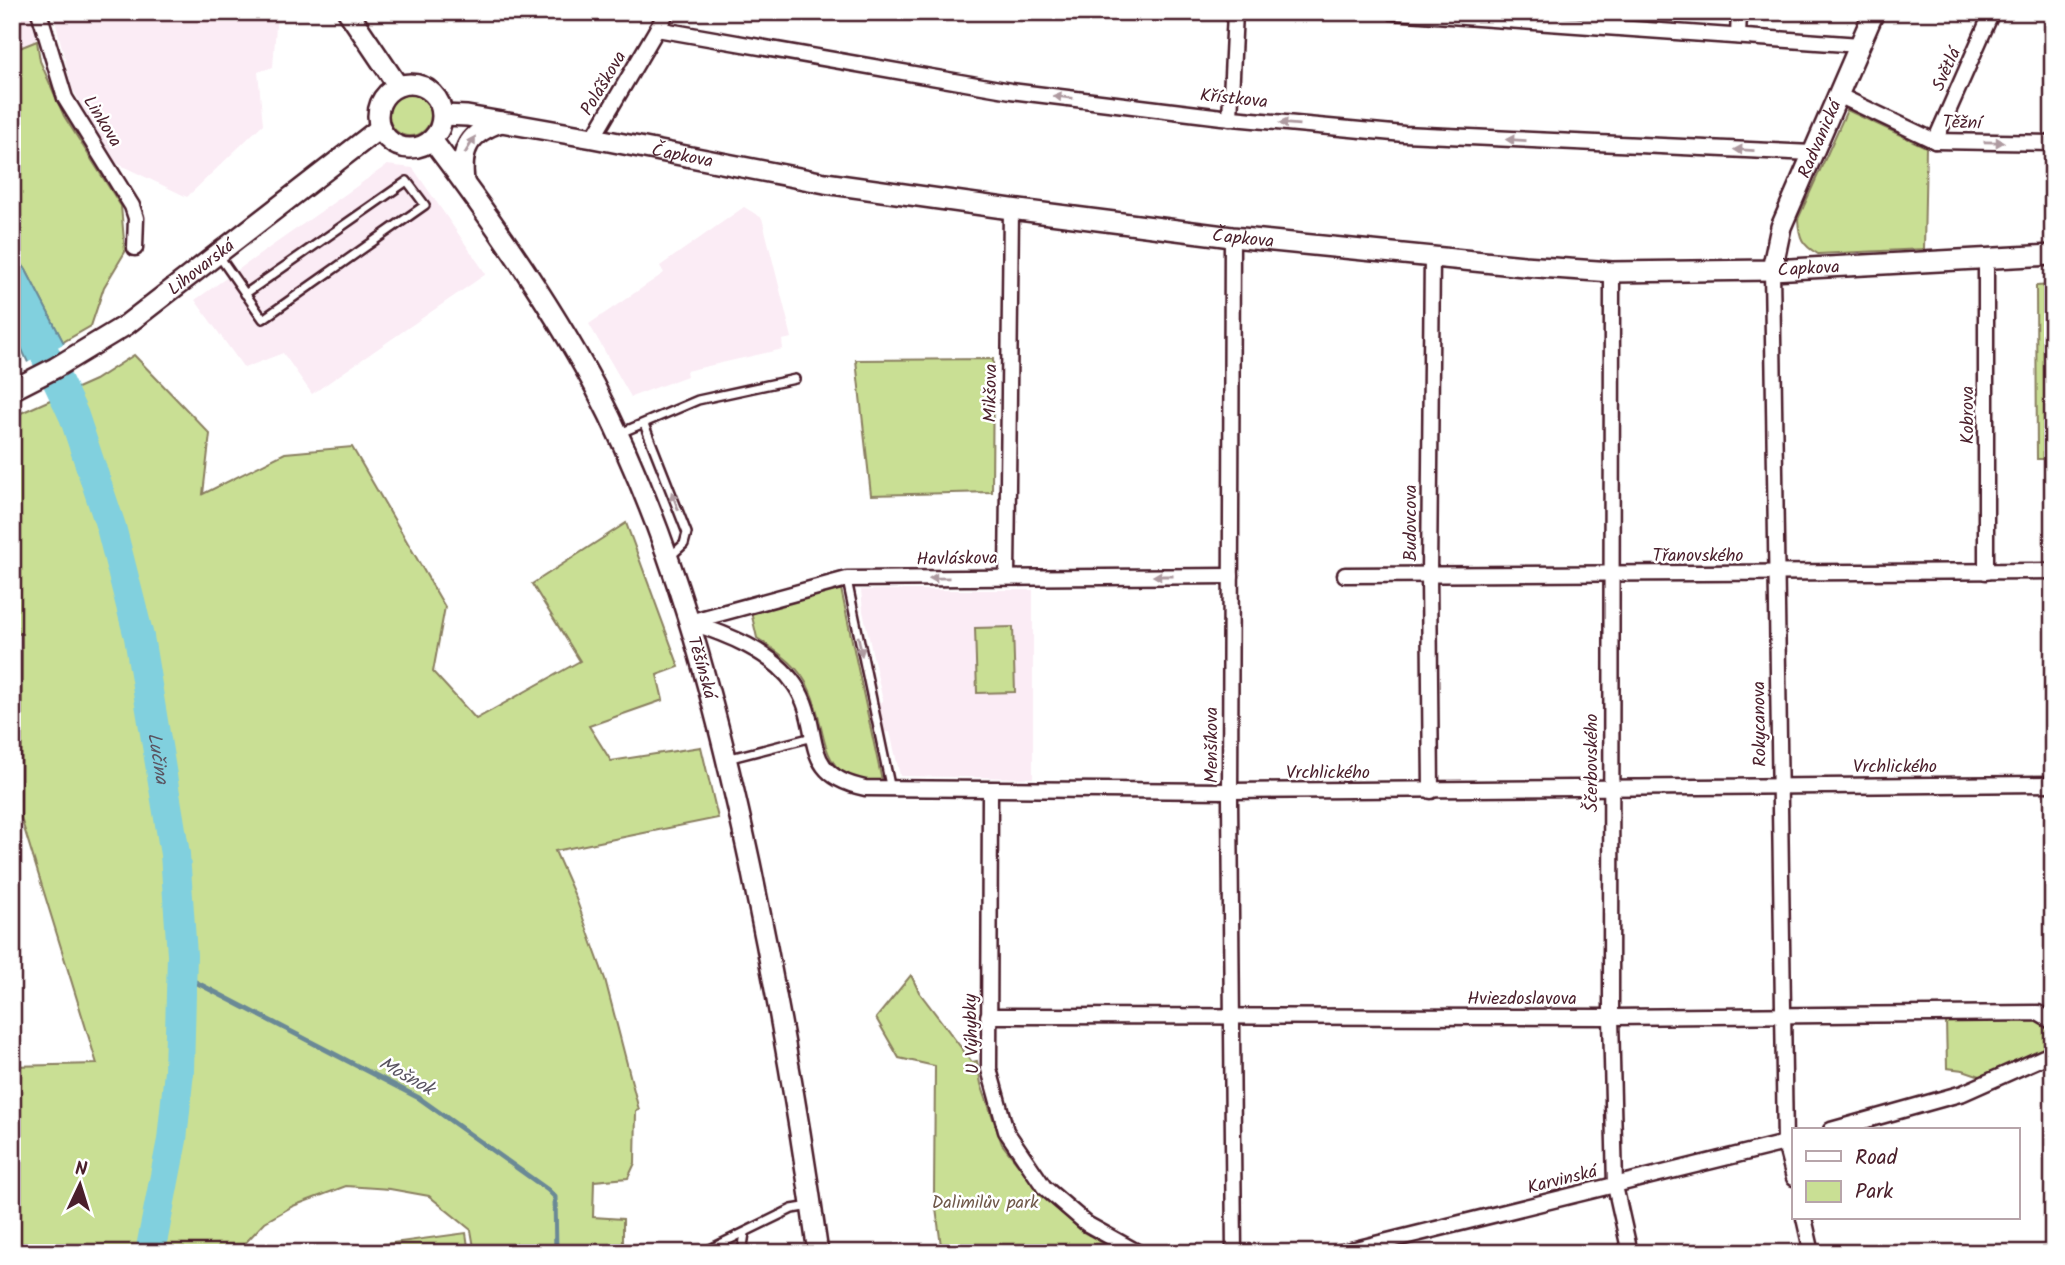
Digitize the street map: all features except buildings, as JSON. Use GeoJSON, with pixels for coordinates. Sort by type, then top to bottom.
{"type":"FeatureCollection","features":[{"type":"Feature","properties":{"kind":"street","name":"Linkova"},"geometry":{"type":"LineString","coordinates":[[39,12],[65,98],[132,206],[136,218],[135,248]]}},
{"type":"Feature","properties":{"kind":"street"},"geometry":{"type":"LineString","coordinates":[[348,12],[398,86]]}},
{"type":"Feature","properties":{"kind":"street","name":"Poláškova"},"geometry":{"type":"LineString","coordinates":[[593,138],[667,12]]}},
{"type":"Feature","properties":{"kind":"street"},"geometry":{"type":"LineString","coordinates":[[1230,118],[1234,12]]}},
{"type":"Feature","properties":{"kind":"street"},"geometry":{"type":"LineString","coordinates":[[1393,12],[1860,45]]}},
{"type":"Feature","properties":{"kind":"street"},"geometry":{"type":"LineString","coordinates":[[1738,36],[1739,12]]}},
{"type":"Feature","properties":{"kind":"street","name":"Radvanická"},"geometry":{"type":"LineString","coordinates":[[1772,270],[1781,227],[1874,12]]}},
{"type":"Feature","properties":{"kind":"street","name":"Světlá"},"geometry":{"type":"LineString","coordinates":[[1935,141],[1992,12]]}},
{"type":"Feature","properties":{"kind":"street","name":"Křístkova"},"geometry":{"type":"LineString","coordinates":[[657,29],[1011,91],[1230,118],[1404,134],[1812,153]]}},
{"type":"Feature","properties":{"kind":"street"},"geometry":{"type":"LineString","coordinates":[[419,85],[428,89],[441,105],[443,115],[438,133],[432,140],[424,146],[403,148],[386,137],[380,128],[379,108],[383,99],[398,86],[419,85]]}},
{"type":"Feature","properties":{"kind":"street","name":"Těžní"},"geometry":{"type":"LineString","coordinates":[[1838,95],[1935,141],[2053,143]]}},
{"type":"Feature","properties":{"kind":"street","name":"Čapkova"},"geometry":{"type":"LineString","coordinates":[[443,115],[467,116],[593,138],[825,183],[1011,209],[1232,237],[1612,272],[1772,270],[2053,255]]}},
{"type":"Feature","properties":{"kind":"street"},"geometry":{"type":"LineString","coordinates":[[464,183],[461,161],[468,142],[482,129],[501,122]]}},
{"type":"Feature","properties":{"kind":"street","name":"Lihovarská"},"geometry":{"type":"LineString","coordinates":[[12,390],[100,343],[219,255],[380,128]]}},
{"type":"Feature","properties":{"kind":"street","name":"Těšínská"},"geometry":{"type":"LineString","coordinates":[[432,140],[553,314],[594,386],[617,434],[668,559],[689,622],[726,759],[777,994],[818,1253]]}},
{"type":"Feature","properties":{"kind":"street","name":"Mikšova"},"geometry":{"type":"LineString","coordinates":[[1007,577],[1011,209]]}},
{"type":"Feature","properties":{"kind":"street","name":"Menšíkova"},"geometry":{"type":"LineString","coordinates":[[1232,237],[1230,791],[1234,1253]]}},
{"type":"Feature","properties":{"kind":"street","name":"Budovcova"},"geometry":{"type":"LineString","coordinates":[[1431,791],[1429,575],[1432,256]]}},
{"type":"Feature","properties":{"kind":"street","name":"Kobrova"},"geometry":{"type":"LineString","coordinates":[[1986,258],[1986,572]]}},
{"type":"Feature","properties":{"kind":"street","name":"Rokycanova"},"geometry":{"type":"LineString","coordinates":[[1772,270],[1783,1015],[1792,1160]]}},
{"type":"Feature","properties":{"kind":"street","name":"Ščerbovského"},"geometry":{"type":"LineString","coordinates":[[1612,272],[1611,1017],[1615,1186],[1630,1253]]}},
{"type":"Feature","properties":{"kind":"street","name":"Třanovského"},"geometry":{"type":"LineString","coordinates":[[1345,575],[2053,571]]}},
{"type":"Feature","properties":{"kind":"street","name":"Havláskova"},"geometry":{"type":"LineString","coordinates":[[689,622],[847,579],[1231,576]]}},
{"type":"Feature","properties":{"kind":"street","name":"Vrchlického"},"geometry":{"type":"LineString","coordinates":[[689,622],[725,634],[771,660],[781,669],[798,690],[806,739],[820,762],[833,777],[857,787],[990,791],[1431,791],[2053,784]]}},
{"type":"Feature","properties":{"kind":"street","name":"U Výhybky"},"geometry":{"type":"LineString","coordinates":[[990,791],[989,1069],[1006,1131],[1044,1187],[1087,1224],[1139,1253]]}},
{"type":"Feature","properties":{"kind":"street","name":"Hviezdoslavova"},"geometry":{"type":"LineString","coordinates":[[988,1016],[1611,1017],[2038,1013],[2053,1022]]}},
{"type":"Feature","properties":{"kind":"street"},"geometry":{"type":"LineString","coordinates":[[1838,1128],[1963,1093],[2053,1053]]}},
{"type":"Feature","properties":{"kind":"street","name":"Karvinská"},"geometry":{"type":"LineString","coordinates":[[1339,1253],[1790,1142]]}},
{"type":"Feature","properties":{"kind":"street"},"geometry":{"type":"LineString","coordinates":[[1804,1220],[1812,1253]]}},
{"type":"Feature","properties":{"kind":"lane"},"geometry":{"type":"LineString","coordinates":[[219,255],[263,319],[425,205],[407,181],[246,294]]}},
{"type":"Feature","properties":{"kind":"lane"},"geometry":{"type":"LineString","coordinates":[[617,434],[698,400],[795,379]]}},
{"type":"Feature","properties":{"kind":"lane"},"geometry":{"type":"LineString","coordinates":[[643,424],[687,533],[684,544],[668,559]]}},
{"type":"Feature","properties":{"kind":"lane"},"geometry":{"type":"LineString","coordinates":[[847,579],[891,790]]}},
{"type":"Feature","properties":{"kind":"lane"},"geometry":{"type":"LineString","coordinates":[[726,759],[806,739]]}},
{"type":"Feature","properties":{"kind":"lane"},"geometry":{"type":"LineString","coordinates":[[702,1253],[792,1209],[811,1206]]}},
{"type":"Feature","properties":{"kind":"lane"},"geometry":{"type":"LineString","coordinates":[[742,1253],[745,1233]]}},
{"type":"Feature","properties":{"kind":"shaded area"},"geometry":{"type":"Polygon","coordinates":[[[12,12],[29,12],[37,41],[12,51],[12,12]]]}},
{"type":"Feature","properties":{"kind":"shaded area"},"geometry":{"type":"Polygon","coordinates":[[[53,12],[277,12],[273,67],[258,72],[263,124],[187,197],[114,162],[72,88],[53,12]]]}},
{"type":"Feature","properties":{"kind":"shaded area"},"geometry":{"type":"Polygon","coordinates":[[[387,165],[413,168],[486,274],[312,394],[283,353],[244,368],[195,300],[387,165]]]}},
{"type":"Feature","properties":{"kind":"shaded area"},"geometry":{"type":"Polygon","coordinates":[[[744,207],[762,218],[792,338],[782,340],[783,349],[686,371],[687,376],[631,397],[589,324],[664,273],[660,266],[744,207]]]}},
{"type":"Feature","properties":{"kind":"shaded area"},"geometry":{"type":"Polygon","coordinates":[[[861,590],[1033,590],[1033,778],[900,776],[890,732],[882,733],[876,703],[883,701],[863,611],[861,590]]]}},
{"type":"Feature","properties":{"kind":"green space"},"geometry":{"type":"Polygon","coordinates":[[[37,41],[40,61],[64,116],[121,206],[125,252],[104,287],[91,326],[63,342],[26,270],[12,250],[12,51],[37,41]]]}},
{"type":"Feature","properties":{"kind":"green space"},"geometry":{"type":"Polygon","coordinates":[[[410,94],[425,100],[431,115],[425,130],[410,136],[395,130],[389,115],[395,100],[410,94]]]}},
{"type":"Feature","properties":{"kind":"green space"},"geometry":{"type":"Polygon","coordinates":[[[1847,110],[1926,147],[1924,249],[1818,254],[1802,240],[1798,219],[1847,110]]]}},
{"type":"Feature","properties":{"kind":"green space"},"geometry":{"type":"Polygon","coordinates":[[[2053,285],[2053,459],[2037,459],[2036,286],[2053,285]]]}},
{"type":"Feature","properties":{"kind":"green space"},"geometry":{"type":"Polygon","coordinates":[[[134,355],[210,434],[203,494],[285,453],[352,447],[445,607],[433,672],[476,719],[580,661],[532,584],[626,523],[679,667],[657,675],[663,700],[589,726],[611,761],[701,747],[718,818],[555,851],[575,896],[605,979],[639,1110],[636,1111],[635,1163],[628,1178],[594,1181],[593,1217],[623,1219],[623,1253],[475,1253],[471,1230],[429,1196],[390,1189],[346,1186],[293,1206],[265,1222],[236,1253],[12,1253],[12,1066],[97,1064],[21,818],[22,634],[12,633],[12,417],[95,380],[134,355]]]}},
{"type":"Feature","properties":{"kind":"green space"},"geometry":{"type":"Polygon","coordinates":[[[993,359],[992,492],[871,495],[856,360],[993,359]]]}},
{"type":"Feature","properties":{"kind":"green space"},"geometry":{"type":"Polygon","coordinates":[[[841,589],[882,781],[860,779],[845,774],[835,765],[828,753],[806,682],[788,661],[757,638],[751,612],[841,589]]]}},
{"type":"Feature","properties":{"kind":"green space"},"geometry":{"type":"Polygon","coordinates":[[[1013,627],[1015,692],[977,693],[975,628],[1013,627]]]}},
{"type":"Feature","properties":{"kind":"green space","name":"Dalimilův park"},"geometry":{"type":"Polygon","coordinates":[[[911,975],[919,992],[972,1062],[977,1061],[981,1084],[1002,1144],[1043,1196],[1083,1232],[1121,1253],[942,1253],[934,1194],[935,1066],[899,1058],[876,1018],[911,975]]]}},
{"type":"Feature","properties":{"kind":"green space"},"geometry":{"type":"Polygon","coordinates":[[[2030,1019],[2053,1032],[2053,1045],[1983,1077],[1947,1068],[1946,1020],[2030,1019]]]}},
{"type":"Feature","properties":{"kind":"green space"},"geometry":{"type":"Polygon","coordinates":[[[466,1233],[469,1253],[319,1253],[466,1233]]]}},
{"type":"Feature","properties":{"kind":"water"},"geometry":{"type":"Polygon","coordinates":[[[12,250],[26,270],[67,349],[30,367],[12,328],[12,250]]]}},
{"type":"Feature","properties":{"kind":"pier"},"geometry":{"type":"Polygon","coordinates":[[[67,342],[70,351],[28,370],[25,364],[67,342]]]}},
{"type":"Feature","properties":{"kind":"waterway","name":"Lučina"},"geometry":{"type":"LineString","coordinates":[[12,284],[74,416],[111,527],[139,637],[175,854],[182,955],[179,1071],[172,1140],[150,1253]]}},
{"type":"Feature","properties":{"kind":"waterway","name":"Mošnok"},"geometry":{"type":"LineString","coordinates":[[182,975],[419,1098],[548,1190],[555,1197],[556,1253]]}}]}
